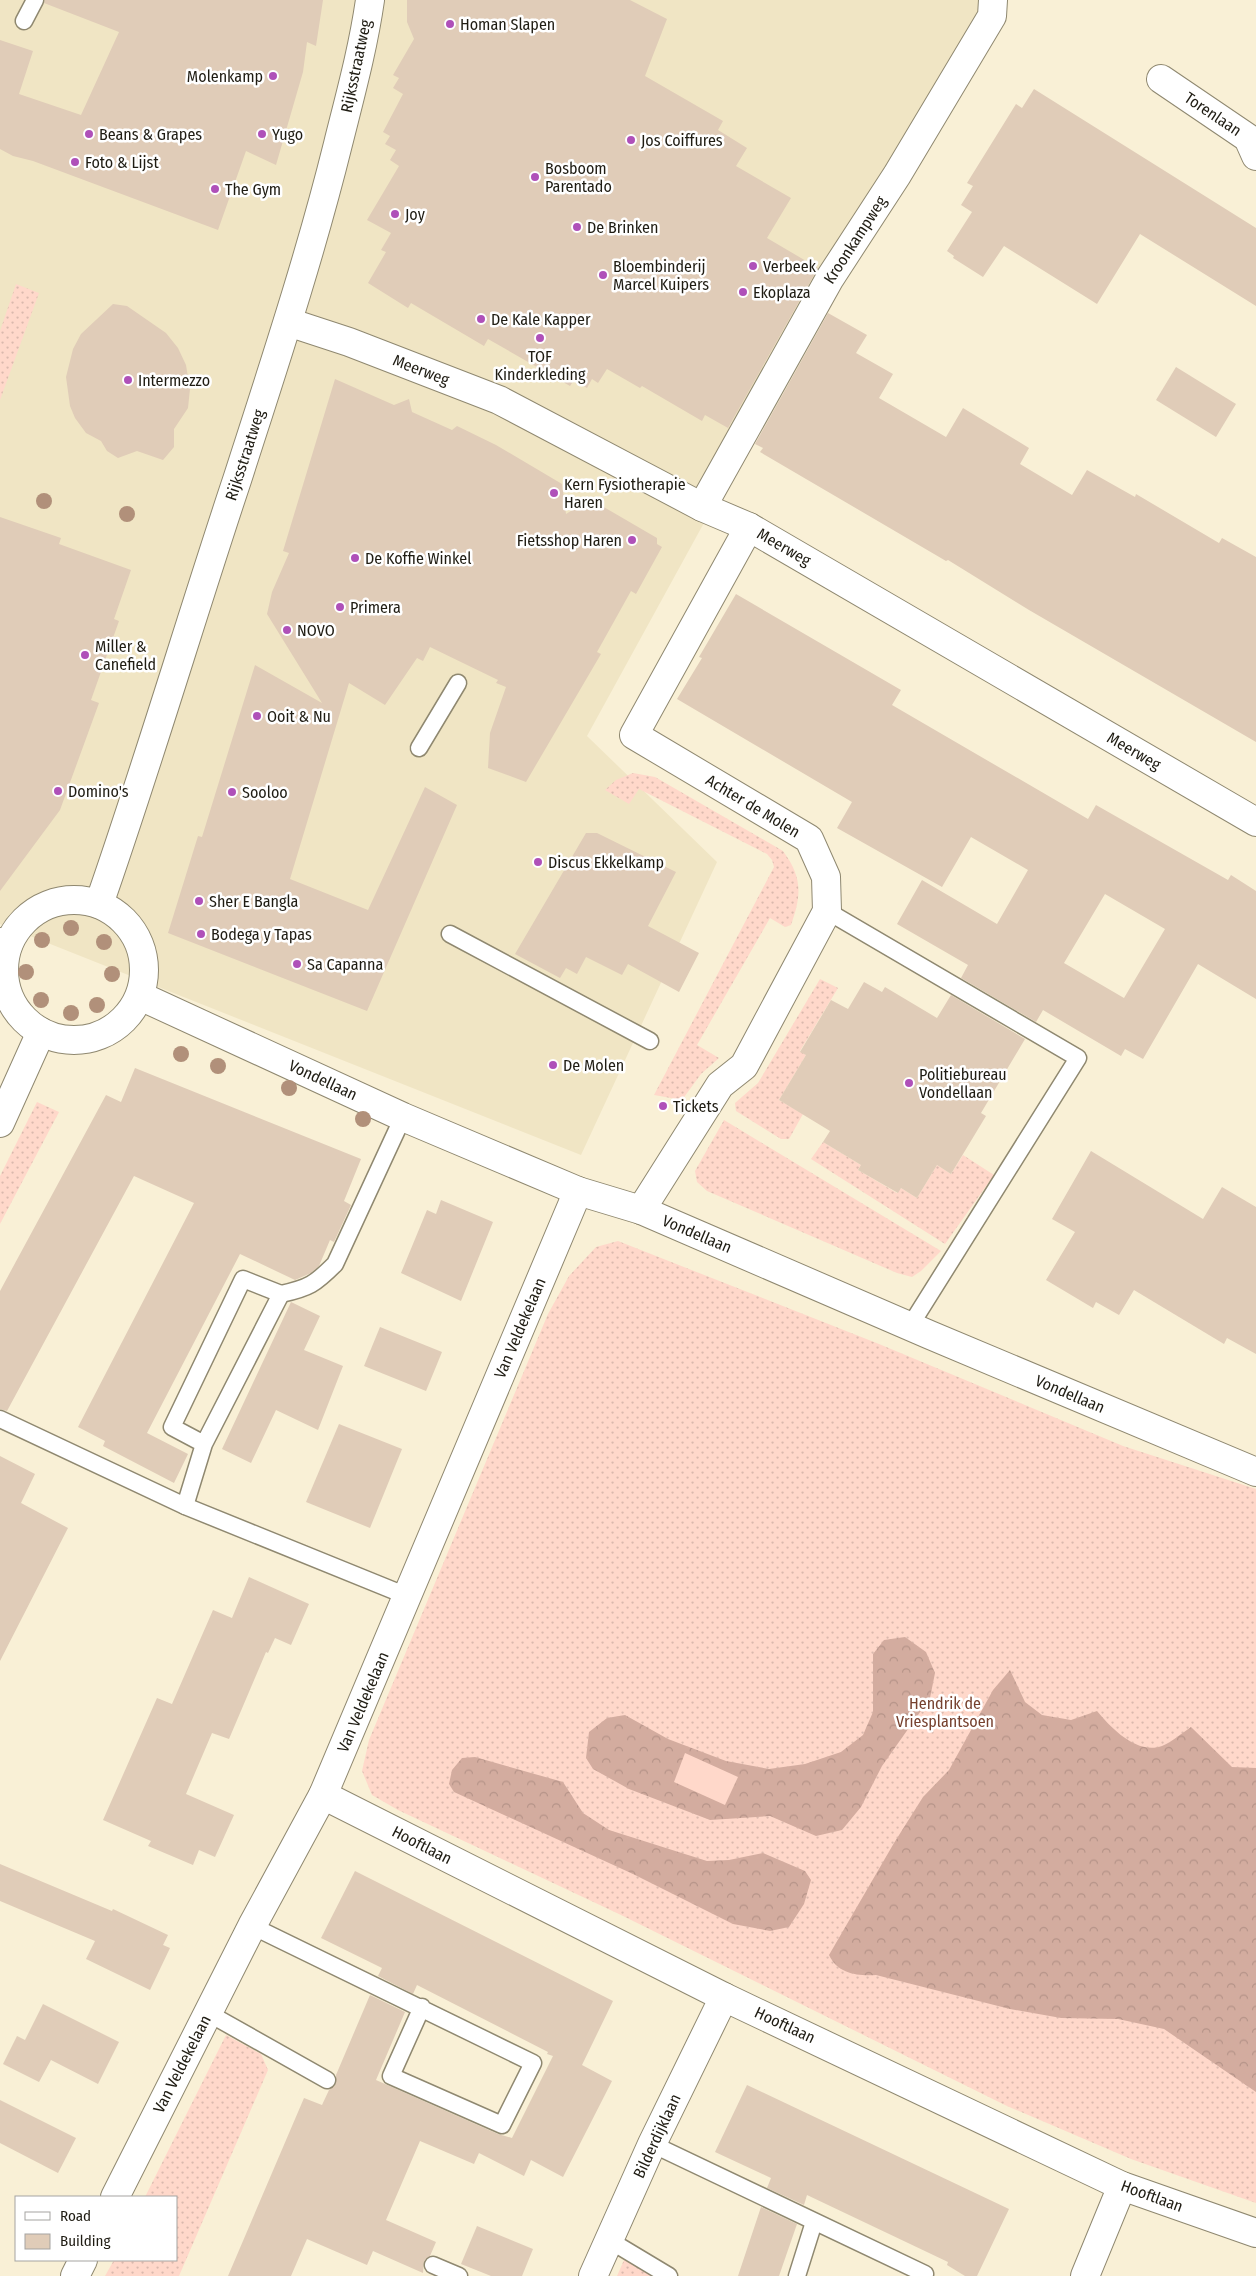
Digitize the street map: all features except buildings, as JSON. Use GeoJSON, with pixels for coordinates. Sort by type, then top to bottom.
{"type":"FeatureCollection","features":[{"type":"Feature","properties":{"kind":"street","name":"Rijksstraatweg"},"geometry":{"type":"LineString","coordinates":[[99,904],[133,807],[192,616],[288,322],[325,196],[364,43],[370,0]]}},
{"type":"Feature","properties":{"kind":"street","name":"Kroonkampweg"},"geometry":{"type":"LineString","coordinates":[[702,506],[830,278],[897,175],[992,16],[993,0]]}},
{"type":"Feature","properties":{"kind":"street","name":"Torenlaan"},"geometry":{"type":"LineString","coordinates":[[1161,79],[1253,140]]}},
{"type":"Feature","properties":{"kind":"street","name":"Meerweg"},"geometry":{"type":"LineString","coordinates":[[288,322],[349,342],[499,400],[702,506],[749,527],[1256,822]]}},
{"type":"Feature","properties":{"kind":"street","name":"Achter de Molen"},"geometry":{"type":"LineString","coordinates":[[641,1210],[720,1085],[744,1066],[827,911],[826,876],[809,839],[634,735],[749,527]]}},
{"type":"Feature","properties":{"kind":"street"},"geometry":{"type":"LineString","coordinates":[[63,900],[81,900],[99,904],[118,915],[133,932],[142,952],[144,974],[140,996],[128,1016],[109,1032],[87,1040],[63,1040],[41,1032],[24,1020],[12,1004],[5,985],[4,943],[30,915],[46,906],[63,900]]}},
{"type":"Feature","properties":{"kind":"street","name":"Vondellaan"},"geometry":{"type":"LineString","coordinates":[[140,996],[404,1117],[578,1190],[641,1210],[1256,1472]]}},
{"type":"Feature","properties":{"kind":"street"},"geometry":{"type":"LineString","coordinates":[[0,1123],[41,1032]]}},
{"type":"Feature","properties":{"kind":"street","name":"Van Veldekelaan"},"geometry":{"type":"LineString","coordinates":[[116,2196],[252,1926],[323,1795],[578,1190]]}},
{"type":"Feature","properties":{"kind":"street","name":"Hooftlaan"},"geometry":{"type":"LineString","coordinates":[[323,1795],[724,1997],[1122,2186],[1256,2233]]}},
{"type":"Feature","properties":{"kind":"street","name":"Bilderdijklaan"},"geometry":{"type":"LineString","coordinates":[[594,2276],[652,2144],[724,1997]]}},
{"type":"Feature","properties":{"kind":"street"},"geometry":{"type":"LineString","coordinates":[[1084,2276],[1122,2186]]}},
{"type":"Feature","properties":{"kind":"street"},"geometry":{"type":"LineString","coordinates":[[75,2276],[82,2261]]}},
{"type":"Feature","properties":{"kind":"lane"},"geometry":{"type":"LineString","coordinates":[[24,21],[35,0]]}},
{"type":"Feature","properties":{"kind":"lane"},"geometry":{"type":"LineString","coordinates":[[419,748],[458,683]]}},
{"type":"Feature","properties":{"kind":"lane"},"geometry":{"type":"LineString","coordinates":[[827,911],[1078,1058],[910,1326]]}},
{"type":"Feature","properties":{"kind":"lane"},"geometry":{"type":"LineString","coordinates":[[450,934],[650,1041]]}},
{"type":"Feature","properties":{"kind":"lane"},"geometry":{"type":"LineString","coordinates":[[204,1444],[172,1427],[243,1279],[281,1294],[306,1288],[319,1280],[335,1264],[404,1117]]}},
{"type":"Feature","properties":{"kind":"lane"},"geometry":{"type":"LineString","coordinates":[[185,1506],[204,1444],[281,1294]]}},
{"type":"Feature","properties":{"kind":"lane"},"geometry":{"type":"LineString","coordinates":[[0,1419],[185,1506],[407,1596]]}},
{"type":"Feature","properties":{"kind":"lane"},"geometry":{"type":"LineString","coordinates":[[252,1926],[422,2007],[533,2062],[502,2125],[392,2076],[422,2007]]}},
{"type":"Feature","properties":{"kind":"lane"},"geometry":{"type":"LineString","coordinates":[[208,2013],[327,2080]]}},
{"type":"Feature","properties":{"kind":"lane"},"geometry":{"type":"LineString","coordinates":[[652,2144],[925,2274],[924,2276]]}},
{"type":"Feature","properties":{"kind":"lane"},"geometry":{"type":"LineString","coordinates":[[797,2276],[814,2222]]}},
{"type":"Feature","properties":{"kind":"lane"},"geometry":{"type":"LineString","coordinates":[[609,2240],[669,2276]]}},
{"type":"Feature","properties":{"kind":"lane"},"geometry":{"type":"LineString","coordinates":[[433,2265],[459,2276]]}},
{"type":"Feature","properties":{"kind":"shaded area"},"geometry":{"type":"Polygon","coordinates":[[[0,0],[991,0],[587,736],[717,862],[581,1155],[0,924],[0,0]]]}},
{"type":"Feature","properties":{"kind":"green space"},"geometry":{"type":"Polygon","coordinates":[[[16,284],[39,293],[0,400],[0,331],[16,284]]]}},
{"type":"Feature","properties":{"kind":"green space"},"geometry":{"type":"Polygon","coordinates":[[[633,773],[655,777],[783,851],[797,878],[797,904],[791,925],[785,927],[770,918],[697,1045],[719,1058],[701,1074],[682,1100],[654,1095],[774,867],[772,860],[767,854],[639,789],[629,804],[605,790],[616,780],[633,773]]]}},
{"type":"Feature","properties":{"kind":"green space"},"geometry":{"type":"Polygon","coordinates":[[[820,979],[838,988],[800,1051],[806,1055],[779,1100],[803,1114],[789,1139],[781,1139],[736,1111],[735,1103],[758,1083],[820,979]]]}},
{"type":"Feature","properties":{"kind":"green space"},"geometry":{"type":"Polygon","coordinates":[[[37,1102],[59,1112],[0,1224],[0,1176],[37,1102]]]}},
{"type":"Feature","properties":{"kind":"green space"},"geometry":{"type":"Polygon","coordinates":[[[724,1120],[941,1251],[921,1271],[912,1277],[897,1273],[707,1191],[697,1182],[695,1171],[724,1120]]]}},
{"type":"Feature","properties":{"kind":"green space"},"geometry":{"type":"Polygon","coordinates":[[[823,1142],[861,1165],[858,1170],[897,1193],[901,1188],[917,1198],[937,1165],[951,1174],[963,1155],[994,1175],[945,1244],[811,1159],[823,1142]]]}},
{"type":"Feature","properties":{"kind":"green space","name":"Hendrik de Vriesplantsoen"},"geometry":{"type":"Polygon","coordinates":[[[618,1241],[879,1344],[1123,1446],[1256,1489],[1256,2203],[1131,2159],[1007,2106],[621,1915],[398,1810],[372,1795],[362,1771],[369,1740],[548,1314],[569,1276],[596,1247],[618,1241]]]}},
{"type":"Feature","properties":{"kind":"green space"},"geometry":{"type":"Polygon","coordinates":[[[905,1637],[926,1652],[935,1673],[930,1698],[882,1766],[861,1807],[842,1830],[816,1836],[770,1816],[710,1820],[629,1789],[593,1769],[586,1758],[589,1732],[607,1718],[625,1715],[668,1739],[726,1761],[769,1769],[805,1764],[841,1752],[863,1735],[873,1712],[873,1654],[884,1640],[905,1637]]]}},
{"type":"Feature","properties":{"kind":"green space"},"geometry":{"type":"Polygon","coordinates":[[[1010,1670],[1025,1702],[1042,1715],[1071,1720],[1097,1711],[1125,1738],[1143,1747],[1153,1748],[1166,1744],[1191,1727],[1232,1767],[1256,1768],[1256,2092],[1164,2029],[1118,2019],[1061,2018],[1010,2009],[876,1975],[855,1974],[837,1966],[829,1955],[923,1797],[949,1770],[993,1690],[1010,1670]]]}},
{"type":"Feature","properties":{"kind":"green space"},"geometry":{"type":"Polygon","coordinates":[[[685,1753],[738,1777],[725,1805],[674,1782],[685,1753]]]}},
{"type":"Feature","properties":{"kind":"green space"},"geometry":{"type":"Polygon","coordinates":[[[475,1757],[563,1782],[583,1813],[609,1830],[707,1861],[729,1860],[763,1853],[805,1871],[811,1880],[804,1904],[789,1927],[770,1931],[733,1924],[633,1874],[454,1792],[449,1784],[452,1770],[462,1758],[475,1757]]]}},
{"type":"Feature","properties":{"kind":"green space"},"geometry":{"type":"Polygon","coordinates":[[[226,2035],[261,2054],[268,2070],[179,2276],[105,2276],[113,2261],[178,2261],[178,2196],[146,2196],[226,2035]]]}},
{"type":"Feature","properties":{"kind":"green space"},"geometry":{"type":"Polygon","coordinates":[[[624,2260],[656,2276],[617,2276],[624,2260]]]}},
{"type":"Feature","properties":{"kind":"place","name":"Homan Slapen"},"geometry":{"type":"Point","coordinates":[450,24]}},
{"type":"Feature","properties":{"kind":"place","name":"Molenkamp"},"geometry":{"type":"Point","coordinates":[273,76]}},
{"type":"Feature","properties":{"kind":"place","name":"Beans & Grapes"},"geometry":{"type":"Point","coordinates":[89,134]}},
{"type":"Feature","properties":{"kind":"place","name":"Yugo"},"geometry":{"type":"Point","coordinates":[262,134]}},
{"type":"Feature","properties":{"kind":"place","name":"Jos Coiffures"},"geometry":{"type":"Point","coordinates":[631,140]}},
{"type":"Feature","properties":{"kind":"place","name":"Foto & Lijst"},"geometry":{"type":"Point","coordinates":[75,162]}},
{"type":"Feature","properties":{"kind":"place","name":"Bosboom Parentado"},"geometry":{"type":"Point","coordinates":[535,177]}},
{"type":"Feature","properties":{"kind":"place","name":"The Gym"},"geometry":{"type":"Point","coordinates":[215,189]}},
{"type":"Feature","properties":{"kind":"place","name":"Joy"},"geometry":{"type":"Point","coordinates":[395,214]}},
{"type":"Feature","properties":{"kind":"place","name":"De Brinken"},"geometry":{"type":"Point","coordinates":[577,227]}},
{"type":"Feature","properties":{"kind":"place","name":"Verbeek"},"geometry":{"type":"Point","coordinates":[753,266]}},
{"type":"Feature","properties":{"kind":"place","name":"Bloembinderij Marcel Kuipers"},"geometry":{"type":"Point","coordinates":[603,275]}},
{"type":"Feature","properties":{"kind":"place","name":"Ekoplaza"},"geometry":{"type":"Point","coordinates":[743,292]}},
{"type":"Feature","properties":{"kind":"place","name":"De Kale Kapper"},"geometry":{"type":"Point","coordinates":[481,319]}},
{"type":"Feature","properties":{"kind":"place","name":"TOF Kinderkleding"},"geometry":{"type":"Point","coordinates":[540,338]}},
{"type":"Feature","properties":{"kind":"place","name":"Intermezzo"},"geometry":{"type":"Point","coordinates":[128,380]}},
{"type":"Feature","properties":{"kind":"place","name":"Kern Fysiotherapie Haren"},"geometry":{"type":"Point","coordinates":[554,493]}},
{"type":"Feature","properties":{"kind":"place","name":"Fietsshop Haren"},"geometry":{"type":"Point","coordinates":[632,540]}},
{"type":"Feature","properties":{"kind":"place","name":"De Koffie Winkel"},"geometry":{"type":"Point","coordinates":[355,558]}},
{"type":"Feature","properties":{"kind":"place","name":"Primera"},"geometry":{"type":"Point","coordinates":[340,607]}},
{"type":"Feature","properties":{"kind":"place","name":"NOVO"},"geometry":{"type":"Point","coordinates":[287,630]}},
{"type":"Feature","properties":{"kind":"place","name":"Miller & Canefield"},"geometry":{"type":"Point","coordinates":[85,655]}},
{"type":"Feature","properties":{"kind":"place","name":"Ooit & Nu"},"geometry":{"type":"Point","coordinates":[257,716]}},
{"type":"Feature","properties":{"kind":"place","name":"Domino's"},"geometry":{"type":"Point","coordinates":[58,791]}},
{"type":"Feature","properties":{"kind":"place","name":"Sooloo"},"geometry":{"type":"Point","coordinates":[232,792]}},
{"type":"Feature","properties":{"kind":"place","name":"Discus Ekkelkamp"},"geometry":{"type":"Point","coordinates":[538,862]}},
{"type":"Feature","properties":{"kind":"place","name":"Sher E Bangla"},"geometry":{"type":"Point","coordinates":[199,901]}},
{"type":"Feature","properties":{"kind":"place","name":"Bodega y Tapas"},"geometry":{"type":"Point","coordinates":[201,934]}},
{"type":"Feature","properties":{"kind":"place","name":"Sa Capanna"},"geometry":{"type":"Point","coordinates":[297,964]}},
{"type":"Feature","properties":{"kind":"place","name":"De Molen"},"geometry":{"type":"Point","coordinates":[553,1065]}},
{"type":"Feature","properties":{"kind":"place","name":"Politiebureau Vondellaan"},"geometry":{"type":"Point","coordinates":[909,1083]}},
{"type":"Feature","properties":{"kind":"place","name":"Tickets"},"geometry":{"type":"Point","coordinates":[663,1106]}}]}
